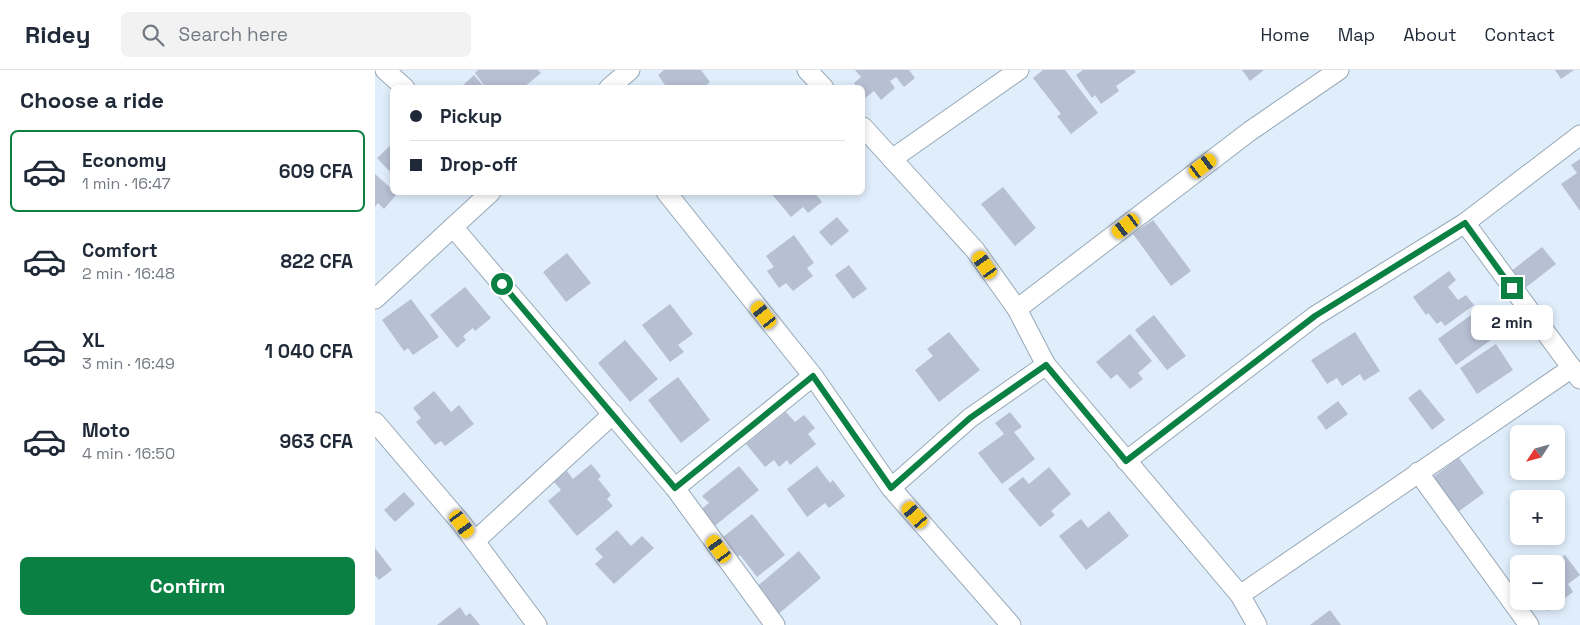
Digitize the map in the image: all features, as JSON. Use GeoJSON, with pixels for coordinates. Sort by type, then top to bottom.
{"type":"FeatureCollection","features":[{"type":"Feature","properties":{"kind":"street"},"geometry":{"type":"LineString","coordinates":[[385,70],[402,85]]}},
{"type":"Feature","properties":{"kind":"street"},"geometry":{"type":"LineString","coordinates":[[612,85],[630,70]]}},
{"type":"Feature","properties":{"kind":"street"},"geometry":{"type":"LineString","coordinates":[[807,70],[821,85]]}},
{"type":"Feature","properties":{"kind":"street"},"geometry":{"type":"LineString","coordinates":[[892,159],[1019,70]]}},
{"type":"Feature","properties":{"kind":"street"},"geometry":{"type":"LineString","coordinates":[[1017,309],[1250,131],[1337,71]]}},
{"type":"Feature","properties":{"kind":"street"},"geometry":{"type":"LineString","coordinates":[[865,129],[975,250],[1017,309],[1046,365],[1240,595],[1257,625]]}},
{"type":"Feature","properties":{"kind":"street"},"geometry":{"type":"LineString","coordinates":[[1126,461],[1315,316],[1465,223],[1580,135]]}},
{"type":"Feature","properties":{"kind":"street"},"geometry":{"type":"LineString","coordinates":[[375,299],[488,195]]}},
{"type":"Feature","properties":{"kind":"street"},"geometry":{"type":"LineString","coordinates":[[668,195],[813,376],[891,488],[1011,625]]}},
{"type":"Feature","properties":{"kind":"street"},"geometry":{"type":"LineString","coordinates":[[1240,595],[1418,472],[1576,374],[1465,223]]}},
{"type":"Feature","properties":{"kind":"street"},"geometry":{"type":"LineString","coordinates":[[453,227],[675,488],[775,625]]}},
{"type":"Feature","properties":{"kind":"street"},"geometry":{"type":"LineString","coordinates":[[891,488],[970,418],[1046,365]]}},
{"type":"Feature","properties":{"kind":"street"},"geometry":{"type":"LineString","coordinates":[[675,488],[813,376]]}},
{"type":"Feature","properties":{"kind":"street"},"geometry":{"type":"LineString","coordinates":[[475,541],[613,414]]}},
{"type":"Feature","properties":{"kind":"street"},"geometry":{"type":"LineString","coordinates":[[376,425],[475,541],[537,625]]}},
{"type":"Feature","properties":{"kind":"street"},"geometry":{"type":"LineString","coordinates":[[1418,472],[1529,625]]}},
{"type":"Feature","properties":{"kind":"building"},"geometry":{"type":"Polygon","coordinates":[[[478,70],[538,70],[541,73],[527,85],[484,85],[475,73],[478,70]]]}},
{"type":"Feature","properties":{"kind":"building"},"geometry":{"type":"Polygon","coordinates":[[[664,70],[701,70],[710,82],[706,85],[665,85],[658,75],[664,70]]]}},
{"type":"Feature","properties":{"kind":"building"},"geometry":{"type":"Polygon","coordinates":[[[855,70],[909,70],[915,78],[904,87],[896,77],[890,81],[895,88],[881,100],[874,91],[865,98],[865,85],[855,85],[854,83],[861,77],[855,70]]]}},
{"type":"Feature","properties":{"kind":"building"},"geometry":{"type":"Polygon","coordinates":[[[1043,70],[1065,70],[1098,113],[1071,134],[1057,116],[1061,114],[1033,78],[1043,70]]]}},
{"type":"Feature","properties":{"kind":"building"},"geometry":{"type":"Polygon","coordinates":[[[1083,70],[1134,70],[1136,72],[1116,86],[1119,91],[1101,104],[1095,95],[1092,98],[1076,75],[1083,70]]]}},
{"type":"Feature","properties":{"kind":"building"},"geometry":{"type":"Polygon","coordinates":[[[1242,70],[1264,70],[1250,81],[1242,70]]]}},
{"type":"Feature","properties":{"kind":"building"},"geometry":{"type":"Polygon","coordinates":[[[1555,70],[1574,70],[1561,79],[1555,70]]]}},
{"type":"Feature","properties":{"kind":"building"},"geometry":{"type":"Polygon","coordinates":[[[474,75],[482,85],[463,85],[474,75]]]}},
{"type":"Feature","properties":{"kind":"building"},"geometry":{"type":"Polygon","coordinates":[[[390,146],[390,172],[377,158],[390,146]]]}},
{"type":"Feature","properties":{"kind":"building"},"geometry":{"type":"Polygon","coordinates":[[[1580,159],[1580,211],[1561,184],[1577,173],[1571,165],[1580,159]]]}},
{"type":"Feature","properties":{"kind":"building"},"geometry":{"type":"Polygon","coordinates":[[[375,174],[390,187],[390,195],[396,195],[384,209],[378,203],[375,207],[375,174]]]}},
{"type":"Feature","properties":{"kind":"building"},"geometry":{"type":"Polygon","coordinates":[[[1003,187],[1036,228],[1015,246],[981,204],[1003,187]]]}},
{"type":"Feature","properties":{"kind":"building"},"geometry":{"type":"Polygon","coordinates":[[[773,195],[816,195],[822,202],[808,213],[803,207],[791,217],[773,195]]]}},
{"type":"Feature","properties":{"kind":"building"},"geometry":{"type":"Polygon","coordinates":[[[837,217],[849,231],[831,246],[819,232],[837,217]]]}},
{"type":"Feature","properties":{"kind":"building"},"geometry":{"type":"Polygon","coordinates":[[[1153,220],[1191,271],[1171,286],[1133,234],[1153,220]]]}},
{"type":"Feature","properties":{"kind":"building"},"geometry":{"type":"Polygon","coordinates":[[[794,235],[814,263],[807,268],[813,276],[793,291],[786,283],[779,288],[767,271],[774,267],[766,256],[794,235]]]}},
{"type":"Feature","properties":{"kind":"building"},"geometry":{"type":"Polygon","coordinates":[[[1542,247],[1556,264],[1519,293],[1505,276],[1542,247]]]}},
{"type":"Feature","properties":{"kind":"building"},"geometry":{"type":"Polygon","coordinates":[[[567,253],[591,283],[566,302],[543,272],[567,253]]]}},
{"type":"Feature","properties":{"kind":"building"},"geometry":{"type":"Polygon","coordinates":[[[849,265],[867,289],[853,299],[835,275],[849,265]]]}},
{"type":"Feature","properties":{"kind":"building"},"geometry":{"type":"Polygon","coordinates":[[[1449,271],[1456,280],[1448,287],[1458,300],[1466,295],[1474,305],[1445,326],[1441,321],[1437,324],[1428,313],[1426,315],[1413,297],[1449,271]]]}},
{"type":"Feature","properties":{"kind":"building"},"geometry":{"type":"Polygon","coordinates":[[[465,287],[491,318],[475,331],[473,328],[463,336],[466,340],[457,348],[430,315],[465,287]]]}},
{"type":"Feature","properties":{"kind":"building"},"geometry":{"type":"Polygon","coordinates":[[[411,299],[439,337],[413,355],[408,348],[404,351],[382,320],[411,299]]]}},
{"type":"Feature","properties":{"kind":"building"},"geometry":{"type":"Polygon","coordinates":[[[670,304],[693,334],[678,345],[684,352],[670,362],[642,325],[670,304]]]}},
{"type":"Feature","properties":{"kind":"building"},"geometry":{"type":"Polygon","coordinates":[[[1154,315],[1186,356],[1167,370],[1135,330],[1154,315]]]}},
{"type":"Feature","properties":{"kind":"building"},"geometry":{"type":"Polygon","coordinates":[[[1471,315],[1478,325],[1484,321],[1495,337],[1456,365],[1438,339],[1471,315]]]}},
{"type":"Feature","properties":{"kind":"building"},"geometry":{"type":"Polygon","coordinates":[[[949,332],[980,370],[939,402],[915,370],[933,356],[927,349],[949,332]]]}},
{"type":"Feature","properties":{"kind":"building"},"geometry":{"type":"Polygon","coordinates":[[[1355,332],[1380,371],[1364,381],[1360,374],[1342,386],[1337,378],[1327,384],[1311,360],[1355,332]]]}},
{"type":"Feature","properties":{"kind":"building"},"geometry":{"type":"Polygon","coordinates":[[[1130,334],[1152,361],[1138,373],[1143,379],[1130,389],[1117,374],[1111,379],[1096,362],[1130,334]]]}},
{"type":"Feature","properties":{"kind":"building"},"geometry":{"type":"Polygon","coordinates":[[[625,340],[658,379],[630,402],[598,363],[625,340]]]}},
{"type":"Feature","properties":{"kind":"building"},"geometry":{"type":"Polygon","coordinates":[[[1496,344],[1513,370],[1477,394],[1460,368],[1496,344]]]}},
{"type":"Feature","properties":{"kind":"building"},"geometry":{"type":"Polygon","coordinates":[[[678,377],[710,420],[681,443],[648,400],[678,377]]]}},
{"type":"Feature","properties":{"kind":"building"},"geometry":{"type":"Polygon","coordinates":[[[1420,389],[1445,420],[1432,430],[1408,398],[1420,389]]]}},
{"type":"Feature","properties":{"kind":"building"},"geometry":{"type":"Polygon","coordinates":[[[434,391],[451,412],[459,405],[474,424],[445,446],[441,441],[435,445],[416,422],[421,418],[413,408],[434,391]]]}},
{"type":"Feature","properties":{"kind":"building"},"geometry":{"type":"Polygon","coordinates":[[[1338,401],[1348,414],[1326,430],[1317,417],[1338,401]]]}},
{"type":"Feature","properties":{"kind":"building"},"geometry":{"type":"Polygon","coordinates":[[[786,412],[795,422],[804,415],[815,428],[808,434],[816,444],[790,465],[787,460],[779,467],[774,460],[765,467],[746,444],[786,412]]]}},
{"type":"Feature","properties":{"kind":"building"},"geometry":{"type":"Polygon","coordinates":[[[1010,412],[1022,427],[1014,432],[1035,459],[1002,484],[978,453],[1004,434],[995,423],[1010,412]]]}},
{"type":"Feature","properties":{"kind":"building"},"geometry":{"type":"Polygon","coordinates":[[[1459,458],[1484,493],[1458,512],[1433,477],[1459,458]]]}},
{"type":"Feature","properties":{"kind":"building"},"geometry":{"type":"Polygon","coordinates":[[[591,464],[601,476],[598,479],[611,495],[607,499],[613,506],[577,536],[548,501],[561,490],[554,482],[567,471],[573,479],[591,464]]]}},
{"type":"Feature","properties":{"kind":"building"},"geometry":{"type":"Polygon","coordinates":[[[739,466],[759,490],[711,529],[698,512],[709,503],[702,496],[739,466]]]}},
{"type":"Feature","properties":{"kind":"building"},"geometry":{"type":"Polygon","coordinates":[[[817,466],[830,483],[833,480],[845,496],[829,508],[825,503],[807,517],[787,489],[817,466]]]}},
{"type":"Feature","properties":{"kind":"building"},"geometry":{"type":"Polygon","coordinates":[[[1049,467],[1071,494],[1051,511],[1055,515],[1040,527],[1008,489],[1023,477],[1029,484],[1049,467]]]}},
{"type":"Feature","properties":{"kind":"building"},"geometry":{"type":"Polygon","coordinates":[[[404,492],[415,504],[395,522],[384,510],[404,492]]]}},
{"type":"Feature","properties":{"kind":"building"},"geometry":{"type":"Polygon","coordinates":[[[1109,511],[1129,536],[1086,570],[1059,536],[1081,519],[1088,528],[1109,511]]]}},
{"type":"Feature","properties":{"kind":"building"},"geometry":{"type":"Polygon","coordinates":[[[752,514],[785,555],[757,577],[740,555],[733,560],[718,541],[752,514]]]}},
{"type":"Feature","properties":{"kind":"building"},"geometry":{"type":"Polygon","coordinates":[[[617,530],[631,546],[642,536],[654,548],[614,584],[595,564],[603,557],[595,549],[617,530]]]}},
{"type":"Feature","properties":{"kind":"building"},"geometry":{"type":"Polygon","coordinates":[[[375,548],[392,570],[379,580],[375,575],[375,548]]]}},
{"type":"Feature","properties":{"kind":"building"},"geometry":{"type":"Polygon","coordinates":[[[799,551],[821,578],[776,616],[754,589],[799,551]]]}},
{"type":"Feature","properties":{"kind":"building"},"geometry":{"type":"Polygon","coordinates":[[[1565,555],[1580,575],[1568,584],[1573,592],[1565,598],[1565,555]]]}},
{"type":"Feature","properties":{"kind":"building"},"geometry":{"type":"Polygon","coordinates":[[[460,607],[466,616],[470,613],[480,625],[437,625],[460,607]]]}},
{"type":"Feature","properties":{"kind":"building"},"geometry":{"type":"Polygon","coordinates":[[[1330,610],[1341,625],[1310,625],[1330,610]]]}},
{"type":"Feature","properties":{"kind":"route"},"geometry":{"type":"LineString","coordinates":[[502,284],[675,488],[813,376],[891,488],[970,418],[1046,365],[1126,461],[1315,316],[1465,223],[1512,288]]}}]}
